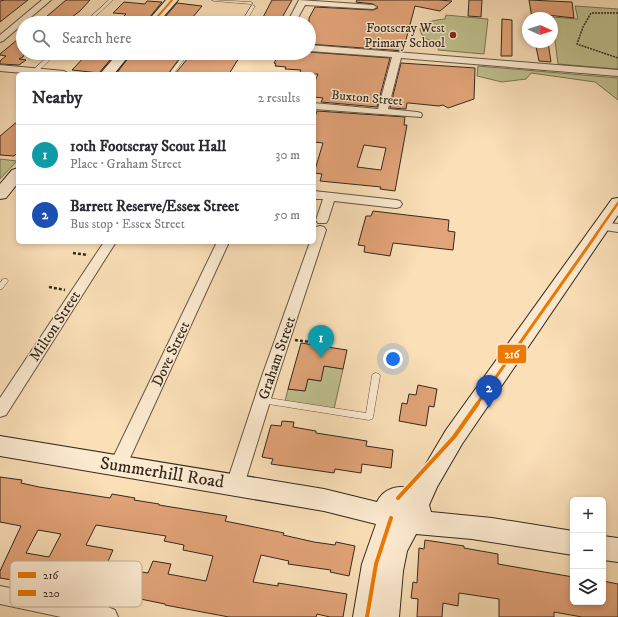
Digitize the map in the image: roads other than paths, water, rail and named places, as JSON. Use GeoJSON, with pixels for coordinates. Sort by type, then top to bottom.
{"type":"FeatureCollection","features":[{"type":"Feature","properties":{"kind":"street"},"geometry":{"type":"LineString","coordinates":[[28,16],[47,0]]}},
{"type":"Feature","properties":{"kind":"street"},"geometry":{"type":"LineString","coordinates":[[158,16],[172,0]]}},
{"type":"Feature","properties":{"kind":"street"},"geometry":{"type":"LineString","coordinates":[[295,16],[303,1],[373,7]]}},
{"type":"Feature","properties":{"kind":"street"},"geometry":{"type":"LineString","coordinates":[[0,39],[16,26]]}},
{"type":"Feature","properties":{"kind":"street"},"geometry":{"type":"LineString","coordinates":[[316,49],[618,74]]}},
{"type":"Feature","properties":{"kind":"street"},"geometry":{"type":"LineString","coordinates":[[382,112],[397,56]]}},
{"type":"Feature","properties":{"kind":"street"},"geometry":{"type":"LineString","coordinates":[[109,72],[119,60]]}},
{"type":"Feature","properties":{"kind":"street"},"geometry":{"type":"LineString","coordinates":[[0,68],[35,72]]}},
{"type":"Feature","properties":{"kind":"street","name":"Buxton Street"},"geometry":{"type":"LineString","coordinates":[[316,106],[417,115]]}},
{"type":"Feature","properties":{"kind":"street"},"geometry":{"type":"LineString","coordinates":[[0,194],[16,175]]}},
{"type":"Feature","properties":{"kind":"street"},"geometry":{"type":"LineString","coordinates":[[316,195],[396,204]]}},
{"type":"Feature","properties":{"kind":"street","name":"Graham Street"},"geometry":{"type":"LineString","coordinates":[[316,240],[330,196]]}},
{"type":"Feature","properties":{"kind":"street"},"geometry":{"type":"LineString","coordinates":[[367,617],[376,564],[403,511],[427,482],[454,437],[610,227],[618,204]]}},
{"type":"Feature","properties":{"kind":"street","name":"Milton Street"},"geometry":{"type":"LineString","coordinates":[[0,411],[109,244]]}},
{"type":"Feature","properties":{"kind":"street","name":"Dove Street"},"geometry":{"type":"LineString","coordinates":[[118,466],[222,244]]}},
{"type":"Feature","properties":{"kind":"street","name":"Graham Street"},"geometry":{"type":"LineString","coordinates":[[235,485],[315,244]]}},
{"type":"Feature","properties":{"kind":"street","name":"Summerhill Road"},"geometry":{"type":"LineString","coordinates":[[0,446],[324,500],[403,511],[438,523],[498,530],[570,542]]}},
{"type":"Feature","properties":{"kind":"street"},"geometry":{"type":"LineString","coordinates":[[385,617],[389,571],[403,511]]}},
{"type":"Feature","properties":{"kind":"street"},"geometry":{"type":"LineString","coordinates":[[606,548],[618,550]]}},
{"type":"Feature","properties":{"kind":"street"},"geometry":{"type":"LineString","coordinates":[[0,595],[10,597]]}},
{"type":"Feature","properties":{"kind":"street"},"geometry":{"type":"LineString","coordinates":[[59,607],[108,617]]}},
{"type":"Feature","properties":{"kind":"lane"},"geometry":{"type":"LineString","coordinates":[[94,16],[111,0]]}},
{"type":"Feature","properties":{"kind":"lane"},"geometry":{"type":"LineString","coordinates":[[214,0],[252,4],[246,16]]}},
{"type":"Feature","properties":{"kind":"lane"},"geometry":{"type":"LineString","coordinates":[[35,72],[48,60]]}},
{"type":"Feature","properties":{"kind":"lane"},"geometry":{"type":"LineString","coordinates":[[173,72],[182,60]]}},
{"type":"Feature","properties":{"kind":"lane"},"geometry":{"type":"LineString","coordinates":[[262,400],[370,417],[376,376]]}},
{"type":"Feature","properties":{"kind":"place","name":"Footscray West Primary School"},"geometry":{"type":"Point","coordinates":[453,35]}},
{"type":"Feature","properties":{"kind":"place","name":"10th Footscray Scout Hall"},"geometry":{"type":"Point","coordinates":[321,358]}},
{"type":"Feature","properties":{"kind":"place","name":"Barrett Reserve/Essex Street"},"geometry":{"type":"Point","coordinates":[489,408]}}]}
